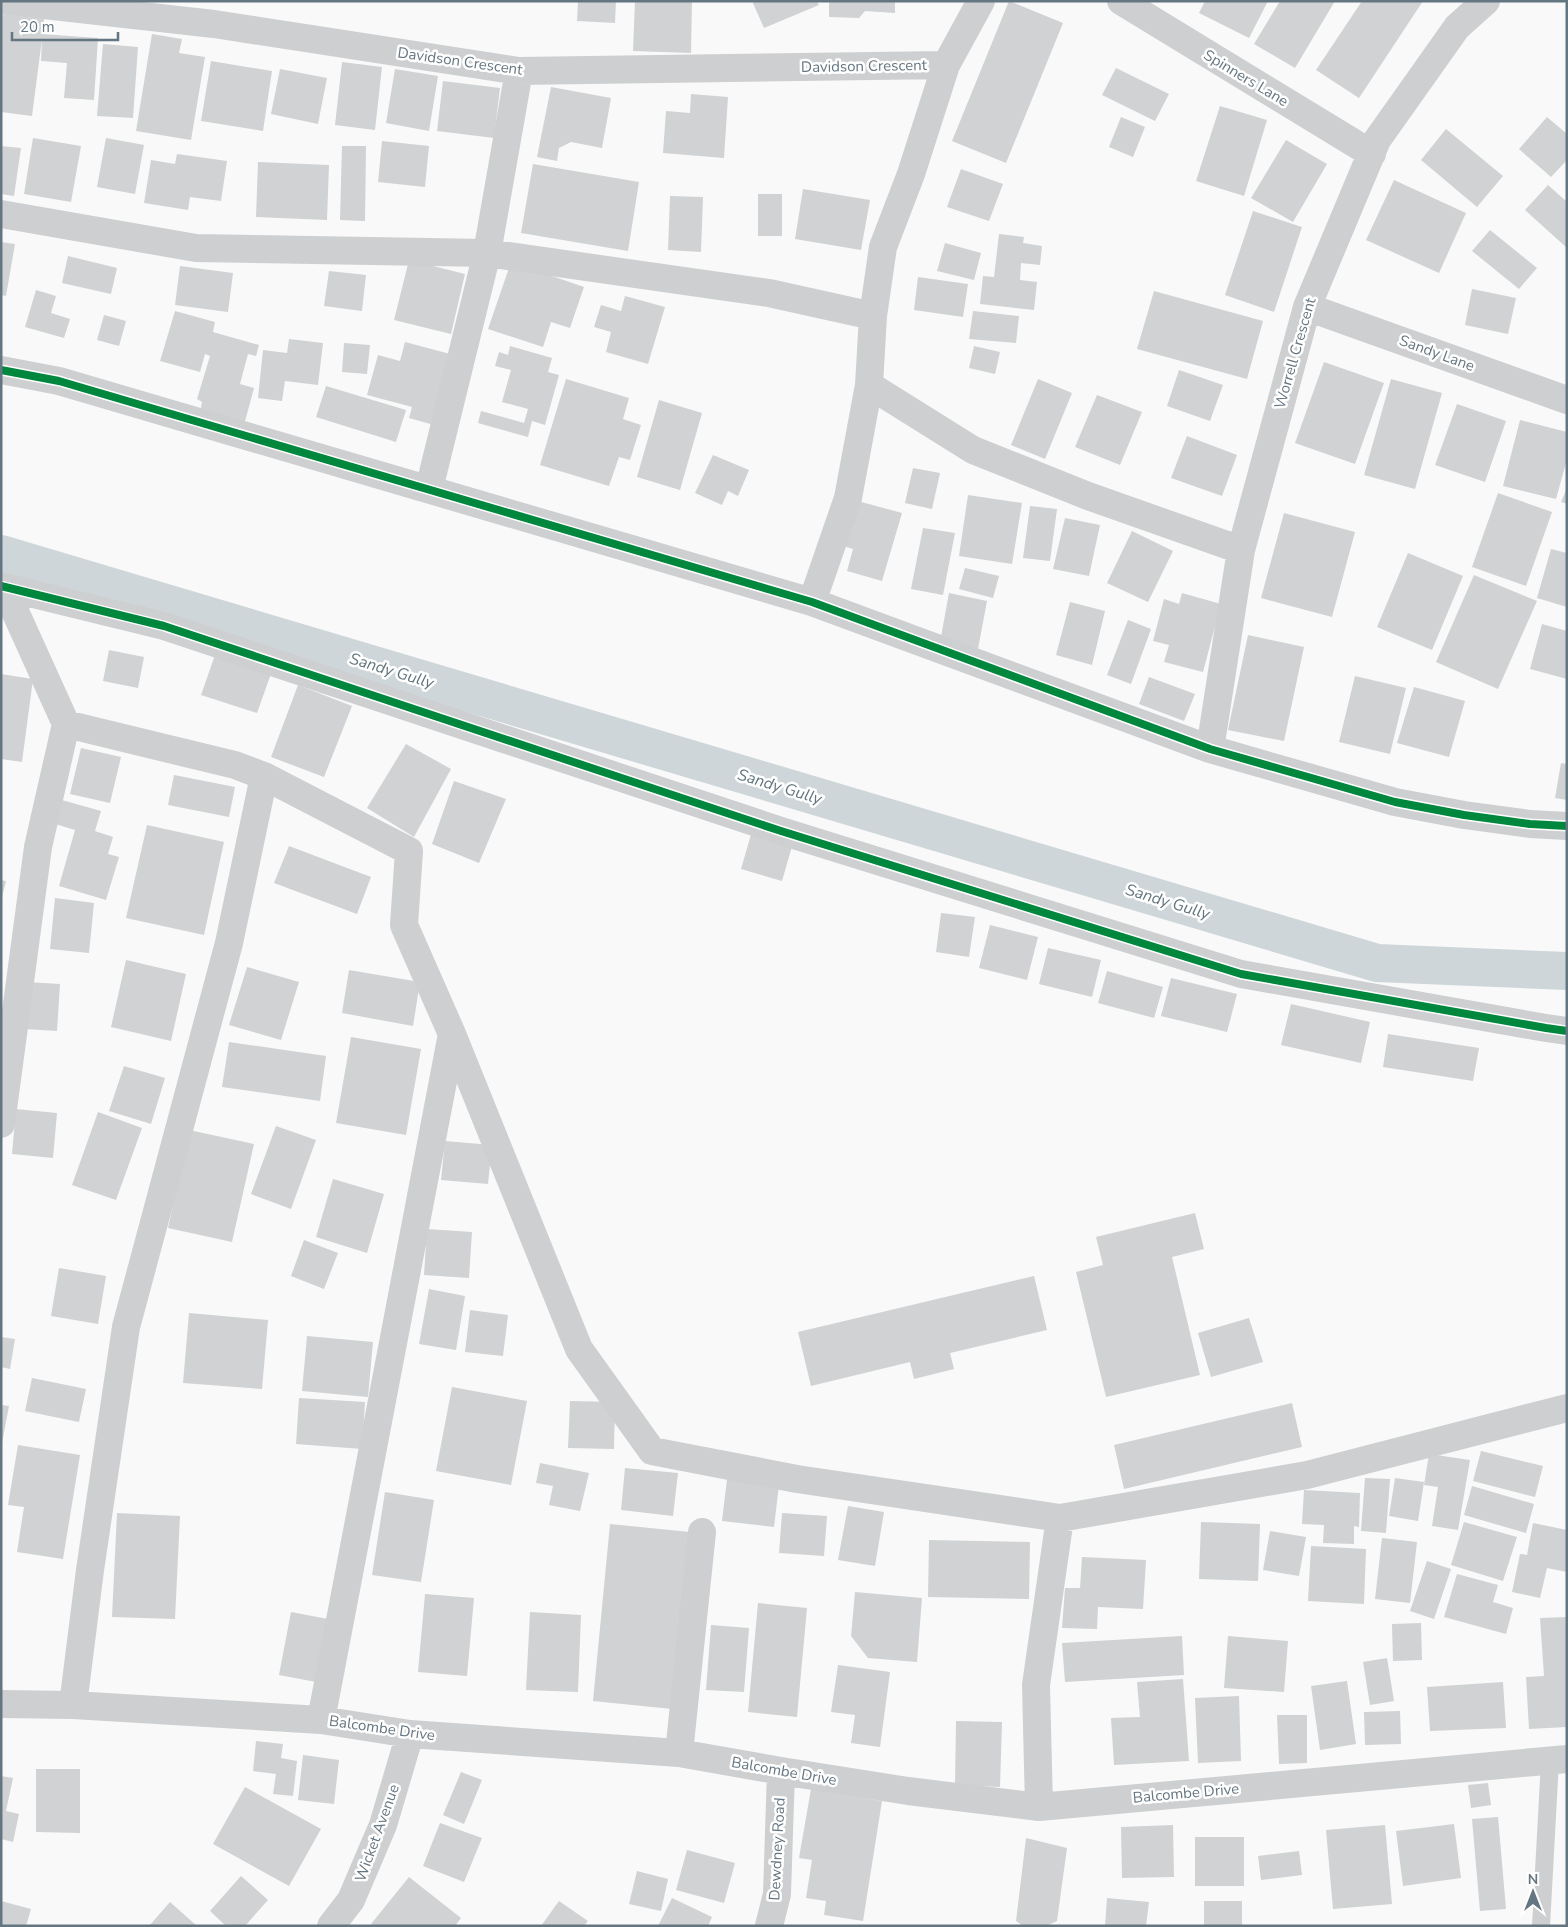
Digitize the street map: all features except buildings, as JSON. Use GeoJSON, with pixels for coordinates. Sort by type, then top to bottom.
{"type":"FeatureCollection","features":[{"type":"Feature","properties":{"kind":"street","name":"Davidson Crescent"},"geometry":{"type":"LineString","coordinates":[[8,1],[214,24],[520,71],[946,65]]}},
{"type":"Feature","properties":{"kind":"street"},"geometry":{"type":"LineString","coordinates":[[812,602],[848,498],[869,385],[873,316],[883,247],[911,174],[946,65],[981,1]]}},
{"type":"Feature","properties":{"kind":"street","name":"Spinners Lane"},"geometry":{"type":"LineString","coordinates":[[1121,1],[1372,154]]}},
{"type":"Feature","properties":{"kind":"street","name":"Worrell Crescent"},"geometry":{"type":"LineString","coordinates":[[1210,750],[1241,550],[1307,307],[1377,140],[1457,27],[1486,1]]}},
{"type":"Feature","properties":{"kind":"street"},"geometry":{"type":"LineString","coordinates":[[429,489],[487,253],[520,71]]}},
{"type":"Feature","properties":{"kind":"street"},"geometry":{"type":"LineString","coordinates":[[1,214],[196,248],[487,253],[769,293],[873,316]]}},
{"type":"Feature","properties":{"kind":"street","name":"Sandy Lane"},"geometry":{"type":"LineString","coordinates":[[1307,307],[1567,400]]}},
{"type":"Feature","properties":{"kind":"street"},"geometry":{"type":"LineString","coordinates":[[1,370],[59,381],[812,602],[1210,750],[1395,802],[1464,815],[1530,824],[1567,826]]}},
{"type":"Feature","properties":{"kind":"street"},"geometry":{"type":"LineString","coordinates":[[869,385],[973,450],[1088,496],[1241,550]]}},
{"type":"Feature","properties":{"kind":"street"},"geometry":{"type":"LineString","coordinates":[[1,1124],[38,847],[66,724],[2,587]]}},
{"type":"Feature","properties":{"kind":"street"},"geometry":{"type":"LineString","coordinates":[[2,587],[164,626],[781,831],[1241,974],[1546,1028],[1567,1030]]}},
{"type":"Feature","properties":{"kind":"street"},"geometry":{"type":"LineString","coordinates":[[66,724],[234,765],[264,776],[409,851],[404,925],[452,1034],[579,1349],[652,1451],[796,1479],[1060,1518],[1307,1475],[1567,1408]]}},
{"type":"Feature","properties":{"kind":"street"},"geometry":{"type":"LineString","coordinates":[[74,1705],[90,1570],[126,1327],[229,943],[264,776]]}},
{"type":"Feature","properties":{"kind":"street"},"geometry":{"type":"LineString","coordinates":[[321,1720],[452,1034]]}},
{"type":"Feature","properties":{"kind":"street"},"geometry":{"type":"LineString","coordinates":[[1039,1807],[1036,1685],[1060,1518]]}},
{"type":"Feature","properties":{"kind":"street"},"geometry":{"type":"LineString","coordinates":[[679,1752],[702,1532]]}},
{"type":"Feature","properties":{"kind":"street","name":"Balcombe Drive"},"geometry":{"type":"LineString","coordinates":[[1,1704],[74,1705],[321,1720],[410,1734],[679,1752],[781,1771],[908,1791],[1039,1807],[1558,1760]]}},
{"type":"Feature","properties":{"kind":"street","name":"Wicket Avenue"},"geometry":{"type":"LineString","coordinates":[[331,1926],[351,1900],[383,1825],[410,1734]]}},
{"type":"Feature","properties":{"kind":"street","name":"Dewdney Road"},"geometry":{"type":"LineString","coordinates":[[769,1926],[777,1894],[781,1771]]}},
{"type":"Feature","properties":{"kind":"lane"},"geometry":{"type":"LineString","coordinates":[[1541,1926],[1558,1760]]}},
{"type":"Feature","properties":{"kind":"waterway","name":"Sandy Gully"},"geometry":{"type":"LineString","coordinates":[[1,554],[1377,963],[1567,971]]}},
{"type":"Feature","properties":{"kind":"cycle path"},"geometry":{"type":"LineString","coordinates":[[1,370],[59,381],[812,602],[1210,749],[1395,802],[1464,815],[1530,824],[1567,826]]}},
{"type":"Feature","properties":{"kind":"cycle path"},"geometry":{"type":"LineString","coordinates":[[1,586],[164,626],[781,831],[1241,974],[1567,1031]]}}]}
